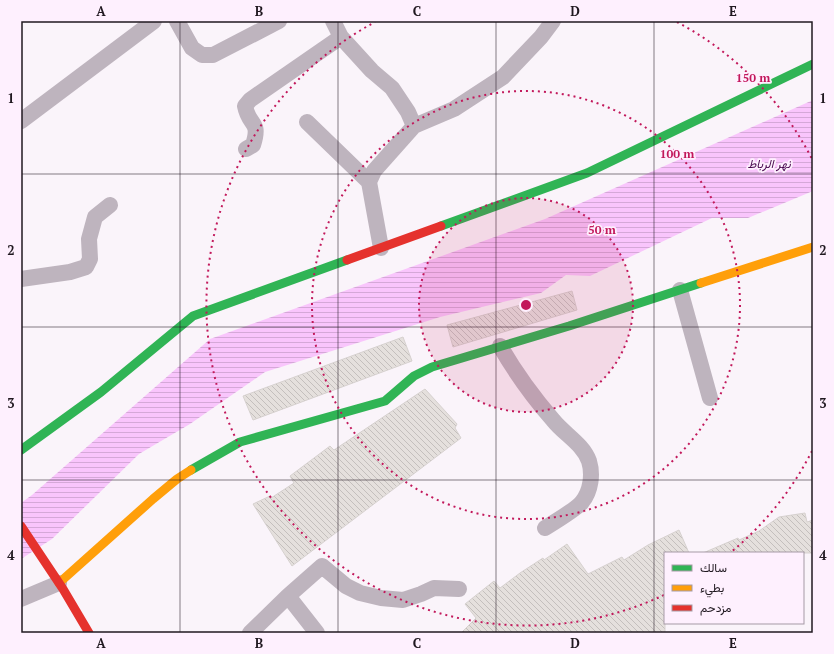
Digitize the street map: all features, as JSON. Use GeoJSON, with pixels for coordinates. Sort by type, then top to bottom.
{"type":"FeatureCollection","features":[{"type":"Feature","properties":{"kind":"street"},"geometry":{"type":"LineString","coordinates":[[21,121],[154,21]]}},
{"type":"Feature","properties":{"kind":"street"},"geometry":{"type":"LineString","coordinates":[[177,21],[192,48],[202,55],[213,54],[278,21]]}},
{"type":"Feature","properties":{"kind":"street"},"geometry":{"type":"LineString","coordinates":[[333,21],[341,38],[372,71],[392,88],[408,112],[414,126]]}},
{"type":"Feature","properties":{"kind":"street"},"geometry":{"type":"LineString","coordinates":[[381,248],[369,182],[374,171],[414,126],[454,109],[503,77],[541,38],[553,21]]}},
{"type":"Feature","properties":{"kind":"street"},"geometry":{"type":"LineString","coordinates":[[246,149],[252,145],[256,135],[256,128],[247,114],[246,106],[250,100],[341,38]]}},
{"type":"Feature","properties":{"kind":"street"},"geometry":{"type":"LineString","coordinates":[[21,450],[100,392],[193,316],[587,173],[813,64]]}},
{"type":"Feature","properties":{"kind":"street"},"geometry":{"type":"LineString","coordinates":[[307,122],[369,182]]}},
{"type":"Feature","properties":{"kind":"street"},"geometry":{"type":"LineString","coordinates":[[21,279],[70,272],[86,267],[90,259],[90,239],[95,217],[110,205]]}},
{"type":"Feature","properties":{"kind":"street"},"geometry":{"type":"LineString","coordinates":[[21,599],[56,579],[177,479],[240,442],[385,401],[414,376],[432,367],[813,247]]}},
{"type":"Feature","properties":{"kind":"street"},"geometry":{"type":"LineString","coordinates":[[680,290],[710,398]]}},
{"type":"Feature","properties":{"kind":"street"},"geometry":{"type":"LineString","coordinates":[[500,346],[514,370],[550,417],[582,449],[588,460],[591,471],[591,482],[582,502],[545,528]]}},
{"type":"Feature","properties":{"kind":"street"},"geometry":{"type":"LineString","coordinates":[[21,526],[89,633]]}},
{"type":"Feature","properties":{"kind":"street"},"geometry":{"type":"LineString","coordinates":[[250,633],[322,566],[346,586],[381,598],[404,600],[434,588],[459,589]]}},
{"type":"Feature","properties":{"kind":"street"},"geometry":{"type":"LineString","coordinates":[[288,596],[317,633]]}},
{"type":"Feature","properties":{"kind":"water","name":"نهر الرباط"},"geometry":{"type":"Polygon","coordinates":[[[813,100],[813,191],[748,218],[712,218],[590,276],[566,275],[541,293],[440,317],[265,372],[190,424],[139,454],[52,539],[21,559],[21,503],[210,339],[545,219],[813,100]]]}},
{"type":"Feature","properties":{"kind":"building"},"geometry":{"type":"Polygon","coordinates":[[[572,291],[577,310],[453,347],[447,325],[572,291]]]}},
{"type":"Feature","properties":{"kind":"building"},"geometry":{"type":"Polygon","coordinates":[[[403,337],[412,361],[253,420],[243,396],[403,337]]]}},
{"type":"Feature","properties":{"kind":"building"},"geometry":{"type":"Polygon","coordinates":[[[425,389],[457,424],[455,428],[461,438],[292,566],[253,504],[270,496],[271,498],[294,483],[290,476],[330,446],[334,450],[425,389]]]}},
{"type":"Feature","properties":{"kind":"building"},"geometry":{"type":"Polygon","coordinates":[[[805,513],[807,522],[813,520],[813,553],[705,552],[759,531],[779,517],[805,513]]]}},
{"type":"Feature","properties":{"kind":"building"},"geometry":{"type":"Polygon","coordinates":[[[679,530],[689,552],[664,552],[665,633],[461,633],[476,618],[465,604],[494,581],[500,588],[520,573],[543,558],[544,560],[567,544],[588,574],[622,557],[624,560],[648,545],[679,530]]]}},
{"type":"Feature","properties":{"kind":"traffic: fast"},"geometry":{"type":"LineString","coordinates":[[441,226],[587,173],[813,64]]}},
{"type":"Feature","properties":{"kind":"traffic: fast"},"geometry":{"type":"LineString","coordinates":[[21,450],[101,392],[193,316],[347,260]]}},
{"type":"Feature","properties":{"kind":"traffic: fast"},"geometry":{"type":"LineString","coordinates":[[191,470],[240,442],[385,401],[414,376],[432,367],[569,326],[701,283]]}},
{"type":"Feature","properties":{"kind":"traffic: slow"},"geometry":{"type":"LineString","coordinates":[[701,283],[813,247]]}},
{"type":"Feature","properties":{"kind":"traffic: slow"},"geometry":{"type":"LineString","coordinates":[[59,583],[153,499],[177,479],[191,470]]}},
{"type":"Feature","properties":{"kind":"traffic: jam"},"geometry":{"type":"LineString","coordinates":[[347,260],[441,226]]}},
{"type":"Feature","properties":{"kind":"traffic: jam"},"geometry":{"type":"LineString","coordinates":[[21,526],[63,589],[89,633]]}}]}
